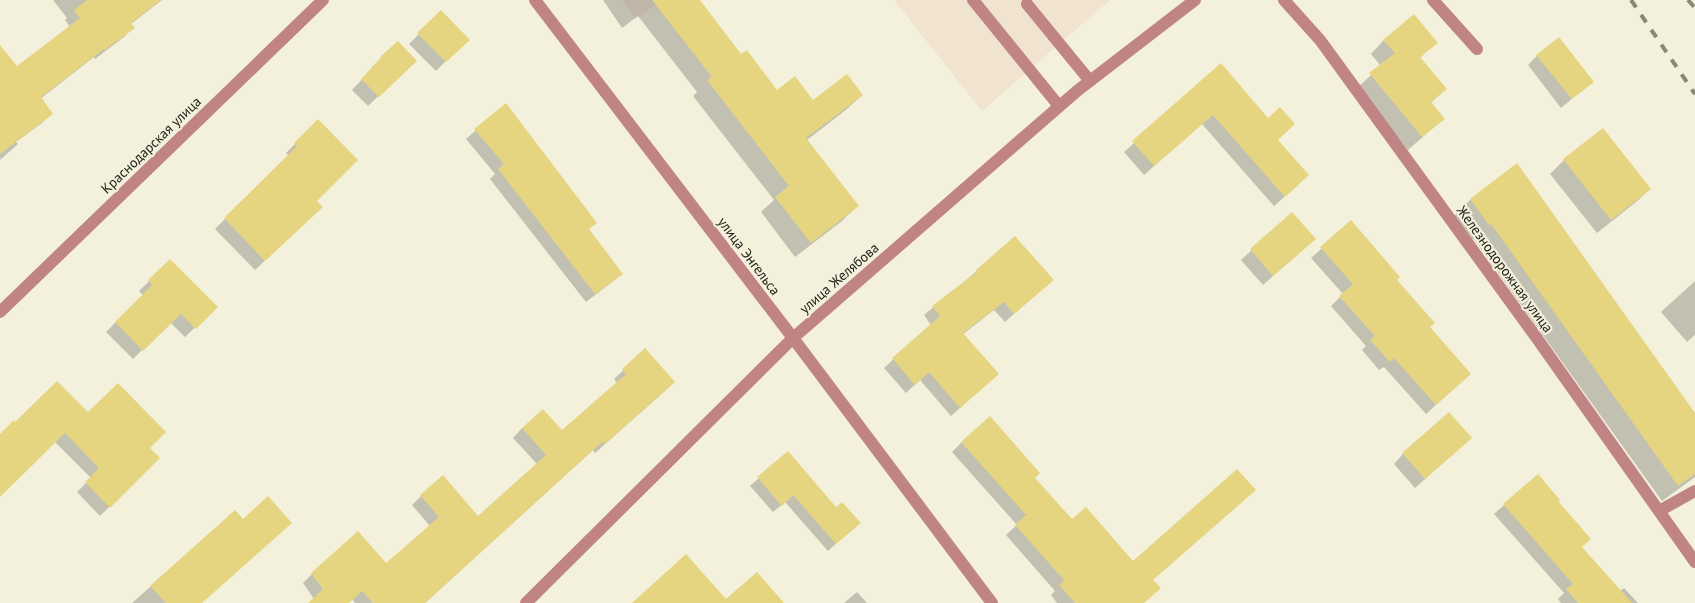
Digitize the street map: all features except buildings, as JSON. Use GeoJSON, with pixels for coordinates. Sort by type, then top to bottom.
{"type":"FeatureCollection","features":[{"type":"Feature","properties":{"kind":"street","name":"Краснодарская улица"},"geometry":{"type":"LineString","coordinates":[[0,312],[323,0]]}},
{"type":"Feature","properties":{"kind":"street","name":"улица Энгельса"},"geometry":{"type":"LineString","coordinates":[[535,0],[992,603]]}},
{"type":"Feature","properties":{"kind":"street"},"geometry":{"type":"LineString","coordinates":[[973,0],[1059,106]]}},
{"type":"Feature","properties":{"kind":"street","name":"улица Желябова"},"geometry":{"type":"LineString","coordinates":[[526,603],[793,338],[1059,106],[1195,0]]}},
{"type":"Feature","properties":{"kind":"street","name":"Железнодорожная улица"},"geometry":{"type":"LineString","coordinates":[[1284,0],[1320,40],[1536,337],[1695,562]]}},
{"type":"Feature","properties":{"kind":"street"},"geometry":{"type":"LineString","coordinates":[[1433,0],[1477,49]]}},
{"type":"Feature","properties":{"kind":"street"},"geometry":{"type":"LineString","coordinates":[[1027,4],[1090,81]]}},
{"type":"Feature","properties":{"kind":"street"},"geometry":{"type":"LineString","coordinates":[[1659,511],[1695,491]]}},
{"type":"Feature","properties":{"kind":"shaded area"},"geometry":{"type":"Polygon","coordinates":[[[622,0],[662,0],[636,19],[622,0]]]}},
{"type":"Feature","properties":{"kind":"shaded area"},"geometry":{"type":"Polygon","coordinates":[[[894,0],[1110,0],[982,111],[894,0]]]}},
{"type":"Feature","properties":{"kind":"railway"},"geometry":{"type":"LineString","coordinates":[[1631,0],[1695,94]]}},
{"type":"Feature","properties":{"kind":"railway"},"geometry":{"type":"LineString","coordinates":[[1688,0],[1695,8]]}}]}
